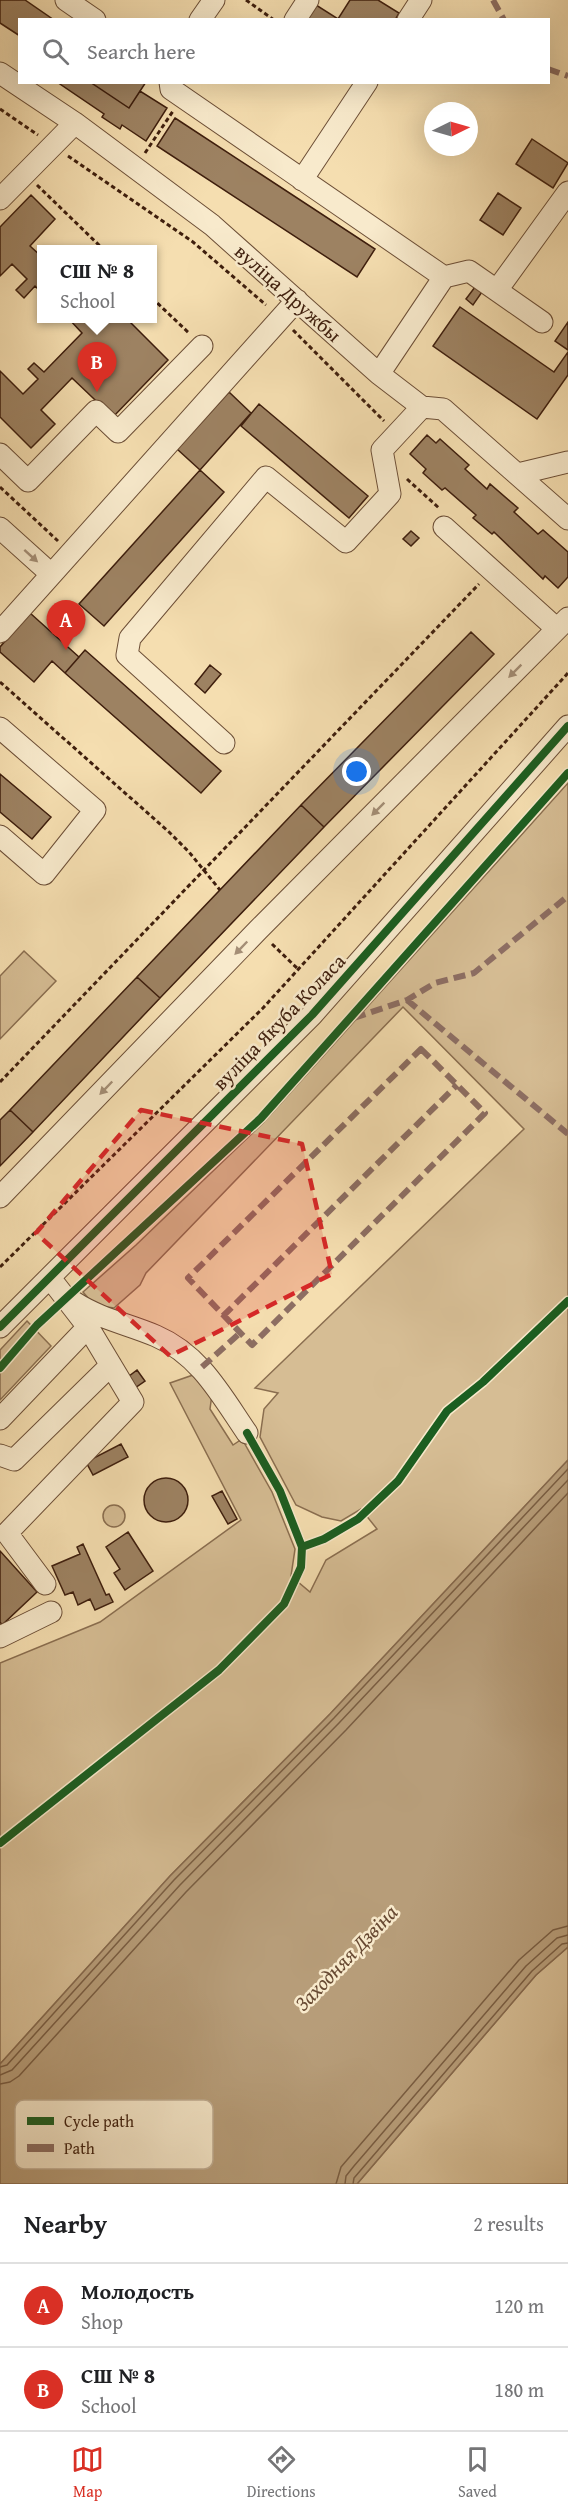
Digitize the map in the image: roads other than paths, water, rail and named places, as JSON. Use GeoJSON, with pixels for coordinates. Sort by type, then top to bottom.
{"type":"FeatureCollection","features":[{"type":"Feature","properties":{"kind":"street"},"geometry":{"type":"LineString","coordinates":[[66,0],[92,18]]}},
{"type":"Feature","properties":{"kind":"street"},"geometry":{"type":"LineString","coordinates":[[201,18],[214,0]]}},
{"type":"Feature","properties":{"kind":"street"},"geometry":{"type":"LineString","coordinates":[[296,18],[308,0]]}},
{"type":"Feature","properties":{"kind":"street"},"geometry":{"type":"LineString","coordinates":[[409,18],[421,0]]}},
{"type":"Feature","properties":{"kind":"street","name":"вуліца Дружбы"},"geometry":{"type":"LineString","coordinates":[[0,73],[75,123],[212,225],[379,374],[422,408],[443,410],[568,519]]}},
{"type":"Feature","properties":{"kind":"street"},"geometry":{"type":"LineString","coordinates":[[302,180],[366,84]]}},
{"type":"Feature","properties":{"kind":"street"},"geometry":{"type":"LineString","coordinates":[[176,90],[444,277]]}},
{"type":"Feature","properties":{"kind":"street"},"geometry":{"type":"LineString","coordinates":[[0,199],[75,123]]}},
{"type":"Feature","properties":{"kind":"street"},"geometry":{"type":"LineString","coordinates":[[497,291],[568,192]]}},
{"type":"Feature","properties":{"kind":"street"},"geometry":{"type":"LineString","coordinates":[[379,374],[444,277],[469,271],[542,322]]}},
{"type":"Feature","properties":{"kind":"street"},"geometry":{"type":"LineString","coordinates":[[0,632],[297,300]]}},
{"type":"Feature","properties":{"kind":"street"},"geometry":{"type":"LineString","coordinates":[[0,454],[28,481],[96,411],[118,432],[202,346]]}},
{"type":"Feature","properties":{"kind":"street"},"geometry":{"type":"LineString","coordinates":[[224,743],[127,655],[130,638],[266,477],[346,542],[390,494],[382,450],[422,408]]}},
{"type":"Feature","properties":{"kind":"street"},"geometry":{"type":"LineString","coordinates":[[518,474],[568,462]]}},
{"type":"Feature","properties":{"kind":"street"},"geometry":{"type":"LineString","coordinates":[[0,1197],[250,938],[562,623],[492,570],[445,521]]}},
{"type":"Feature","properties":{"kind":"street"},"geometry":{"type":"LineString","coordinates":[[6,533],[51,574]]}},
{"type":"Feature","properties":{"kind":"street","name":"вуліца Якуба Коласа"},"geometry":{"type":"LineString","coordinates":[[0,1326],[312,1015],[568,726]]}},
{"type":"Feature","properties":{"kind":"street"},"geometry":{"type":"LineString","coordinates":[[0,728],[95,810],[44,874],[0,836]]}},
{"type":"Feature","properties":{"kind":"street"},"geometry":{"type":"LineString","coordinates":[[45,1584],[7,1533],[133,1402],[88,1327],[69,1299],[50,1278]]}},
{"type":"Feature","properties":{"kind":"street"},"geometry":{"type":"LineString","coordinates":[[69,1299],[92,1314],[158,1336],[202,1367],[247,1433]]}},
{"type":"Feature","properties":{"kind":"street"},"geometry":{"type":"LineString","coordinates":[[0,1419],[88,1327]]}},
{"type":"Feature","properties":{"kind":"street"},"geometry":{"type":"LineString","coordinates":[[0,1455],[14,1460],[111,1365]]}},
{"type":"Feature","properties":{"kind":"street"},"geometry":{"type":"LineString","coordinates":[[0,1637],[51,1612]]}},
{"type":"Feature","properties":{"kind":"water","name":"Заходняя Дзвіна"},"geometry":{"type":"Polygon","coordinates":[[[568,1460],[568,1947],[536,1975],[357,2184],[0,2184],[0,2064],[170,1876],[330,1714],[568,1460]]]}},
{"type":"Feature","properties":{"kind":"place","name":"СШ № 8"},"geometry":{"type":"Point","coordinates":[97,392]}},
{"type":"Feature","properties":{"kind":"place","name":"Молодость"},"geometry":{"type":"Point","coordinates":[66,650]}}]}
